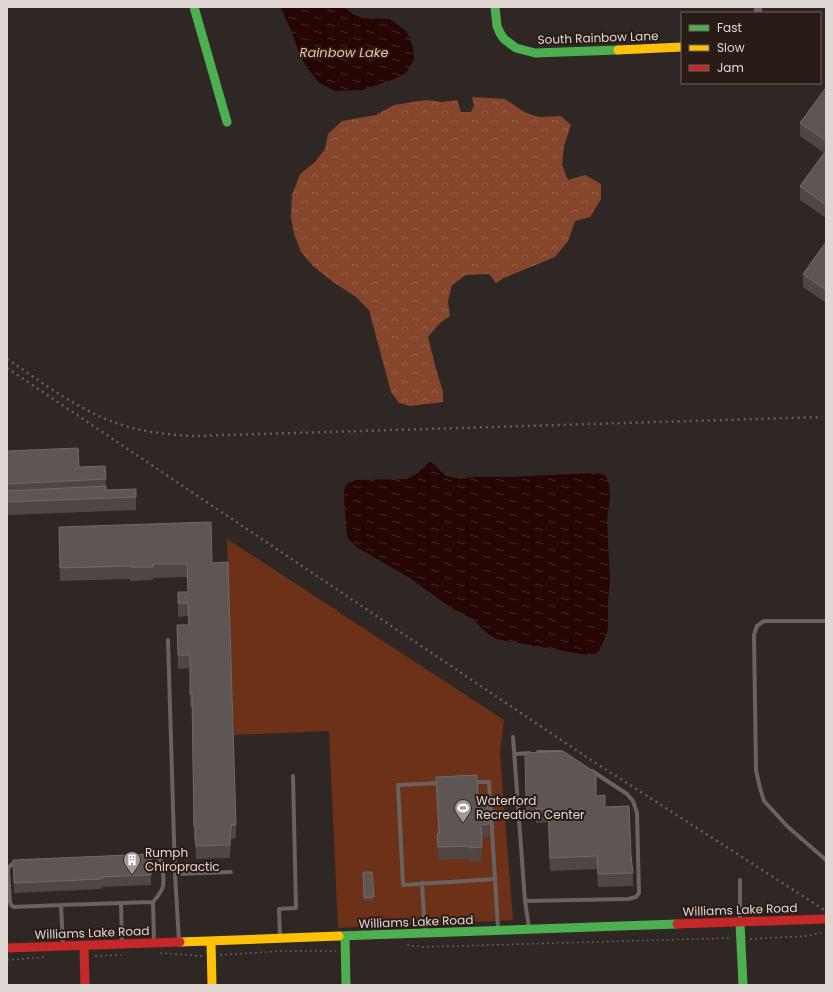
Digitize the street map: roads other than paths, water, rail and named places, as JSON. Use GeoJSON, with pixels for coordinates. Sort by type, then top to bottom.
{"type":"FeatureCollection","features":[{"type":"Feature","properties":{"kind":"main road"},"geometry":{"type":"LineString","coordinates":[[194,7],[227,122]]}},
{"type":"Feature","properties":{"kind":"main road","name":"South Rainbow Lane"},"geometry":{"type":"LineString","coordinates":[[495,7],[495,20],[499,32],[507,43],[524,51],[535,53],[681,48]]}},
{"type":"Feature","properties":{"kind":"main road","name":"Williams Lake Road"},"geometry":{"type":"LineString","coordinates":[[7,948],[63,946],[84,950],[122,944],[826,919]]}},
{"type":"Feature","properties":{"kind":"main road"},"geometry":{"type":"LineString","coordinates":[[740,923],[743,985]]}},
{"type":"Feature","properties":{"kind":"main road"},"geometry":{"type":"LineString","coordinates":[[345,936],[346,985]]}},
{"type":"Feature","properties":{"kind":"main road"},"geometry":{"type":"LineString","coordinates":[[211,941],[212,985]]}},
{"type":"Feature","properties":{"kind":"main road"},"geometry":{"type":"LineString","coordinates":[[84,950],[85,985]]}},
{"type":"Feature","properties":{"kind":"lane"},"geometry":{"type":"LineString","coordinates":[[826,621],[764,621],[757,626],[754,635],[754,642],[756,770],[764,801],[788,827],[826,860]]}},
{"type":"Feature","properties":{"kind":"lane"},"geometry":{"type":"LineString","coordinates":[[168,640],[175,874],[179,942]]}},
{"type":"Feature","properties":{"kind":"lane"},"geometry":{"type":"LineString","coordinates":[[513,737],[525,901],[530,930]]}},
{"type":"Feature","properties":{"kind":"lane"},"geometry":{"type":"LineString","coordinates":[[515,754],[554,751],[564,752]]}},
{"type":"Feature","properties":{"kind":"lane"},"geometry":{"type":"LineString","coordinates":[[525,901],[628,899],[636,897],[639,893],[637,813],[633,801],[627,794],[589,769]]}},
{"type":"Feature","properties":{"kind":"lane"},"geometry":{"type":"LineString","coordinates":[[280,938],[279,909],[296,908],[292,776]]}},
{"type":"Feature","properties":{"kind":"lane"},"geometry":{"type":"LineString","coordinates":[[466,782],[489,782],[498,931]]}},
{"type":"Feature","properties":{"kind":"lane"},"geometry":{"type":"LineString","coordinates":[[444,783],[398,785],[402,884],[495,879]]}},
{"type":"Feature","properties":{"kind":"lane"},"geometry":{"type":"LineString","coordinates":[[140,857],[156,857],[162,862],[163,886],[159,895],[153,902],[154,943]]}},
{"type":"Feature","properties":{"kind":"lane"},"geometry":{"type":"LineString","coordinates":[[21,863],[13,864],[8,869],[10,902],[14,907],[153,902]]}},
{"type":"Feature","properties":{"kind":"lane"},"geometry":{"type":"LineString","coordinates":[[175,874],[231,872]]}},
{"type":"Feature","properties":{"kind":"lane"},"geometry":{"type":"LineString","coordinates":[[740,880],[740,923]]}},
{"type":"Feature","properties":{"kind":"lane"},"geometry":{"type":"LineString","coordinates":[[422,883],[425,934]]}},
{"type":"Feature","properties":{"kind":"lane"},"geometry":{"type":"LineString","coordinates":[[122,903],[122,944]]}},
{"type":"Feature","properties":{"kind":"lane"},"geometry":{"type":"LineString","coordinates":[[61,905],[63,946]]}},
{"type":"Feature","properties":{"kind":"water","name":"Rainbow Lake"},"geometry":{"type":"Polygon","coordinates":[[[280,7],[344,7],[353,14],[362,18],[390,19],[405,30],[409,36],[413,47],[414,60],[406,73],[392,80],[362,90],[335,91],[319,83],[305,65],[280,7]]]}},
{"type":"Feature","properties":{"kind":"water"},"geometry":{"type":"Polygon","coordinates":[[[429,462],[431,462],[446,476],[461,479],[475,477],[592,473],[598,473],[606,476],[609,484],[610,498],[607,520],[610,581],[608,600],[608,629],[601,648],[597,653],[587,655],[496,639],[488,634],[472,619],[450,607],[410,578],[358,548],[350,541],[347,537],[344,499],[344,490],[347,484],[356,480],[407,479],[418,473],[429,462]]]}},
{"type":"Feature","properties":{"kind":"railway"},"geometry":{"type":"LineString","coordinates":[[7,359],[65,398],[96,415],[112,422],[137,429],[178,435],[195,436],[822,417]]}},
{"type":"Feature","properties":{"kind":"railway"},"geometry":{"type":"LineString","coordinates":[[7,368],[588,758],[826,911]]}},
{"type":"Feature","properties":{"kind":"place","name":"Waterford Recreation Center"},"geometry":{"type":"Point","coordinates":[463,823]}},
{"type":"Feature","properties":{"kind":"place","name":"Rumph Chiropractic"},"geometry":{"type":"Point","coordinates":[132,875]}}]}
